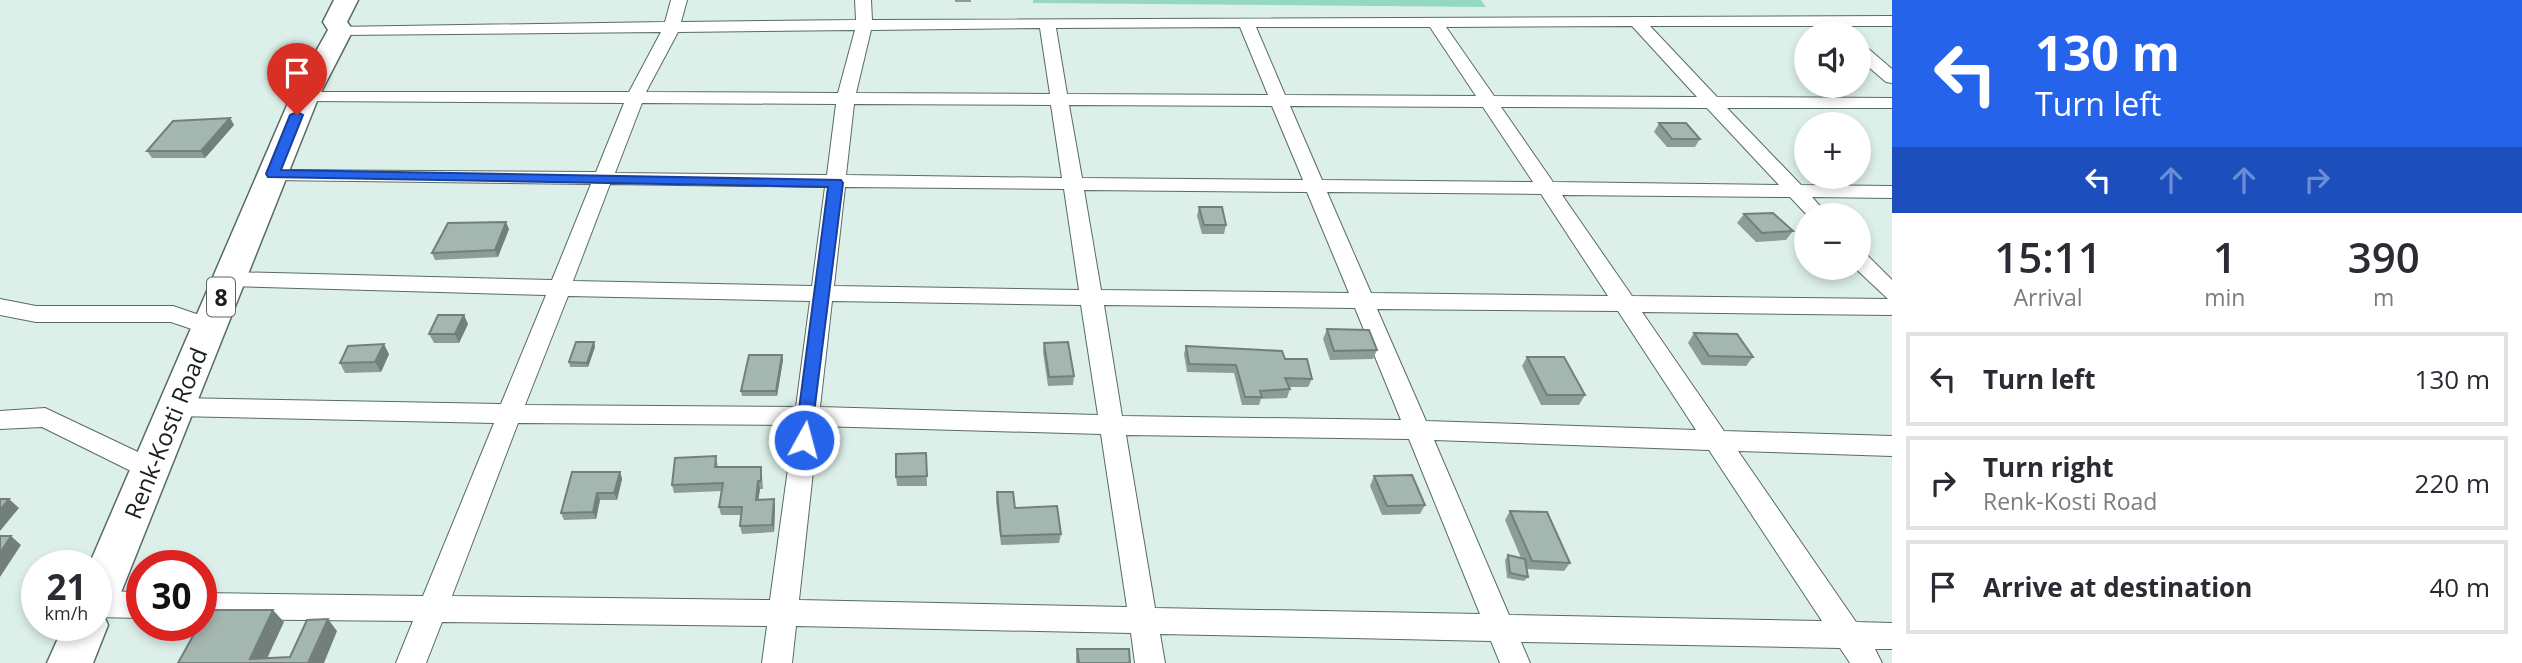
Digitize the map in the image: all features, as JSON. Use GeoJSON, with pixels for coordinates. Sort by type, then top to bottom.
{"type":"FeatureCollection","features":[{"type":"Feature","properties":{"kind":"main road","name":"Renk-Kosti Road"},"geometry":{"type":"LineString","coordinates":[[112,563],[305,96],[344,15]]}},
{"type":"Feature","properties":{"kind":"main road"},"geometry":{"type":"LineString","coordinates":[[71,663],[80,641]]}},
{"type":"Feature","properties":{"kind":"street"},"geometry":{"type":"LineString","coordinates":[[411,663],[636,95],[672,27],[679,0]]}},
{"type":"Feature","properties":{"kind":"street"},"geometry":{"type":"LineString","coordinates":[[777,663],[846,98],[864,24],[863,0]]}},
{"type":"Feature","properties":{"kind":"street"},"geometry":{"type":"LineString","coordinates":[[344,15],[672,27],[1047,23],[1794,21]]}},
{"type":"Feature","properties":{"kind":"street"},"geometry":{"type":"LineString","coordinates":[[1871,21],[1892,21]]}},
{"type":"Feature","properties":{"kind":"street"},"geometry":{"type":"LineString","coordinates":[[1245,22],[1515,663]]}},
{"type":"Feature","properties":{"kind":"street"},"geometry":{"type":"LineString","coordinates":[[1435,22],[1867,663]]}},
{"type":"Feature","properties":{"kind":"street"},"geometry":{"type":"LineString","coordinates":[[1047,23],[1150,663]]}},
{"type":"Feature","properties":{"kind":"street"},"geometry":{"type":"LineString","coordinates":[[1638,23],[1806,203]]}},
{"type":"Feature","properties":{"kind":"street"},"geometry":{"type":"LineString","coordinates":[[1871,60],[1892,78]]}},
{"type":"Feature","properties":{"kind":"street"},"geometry":{"type":"LineString","coordinates":[[305,96],[636,95],[1489,103],[1892,103]]}},
{"type":"Feature","properties":{"kind":"street"},"geometry":{"type":"LineString","coordinates":[[272,174],[836,183],[1314,184],[1892,192]]}},
{"type":"Feature","properties":{"kind":"street"},"geometry":{"type":"LineString","coordinates":[[1871,271],[1892,293]]}},
{"type":"Feature","properties":{"kind":"street"},"geometry":{"type":"LineString","coordinates":[[229,279],[559,290],[822,292],[1092,299],[1892,307]]}},
{"type":"Feature","properties":{"kind":"street"},"geometry":{"type":"LineString","coordinates":[[0,307],[36,314],[173,314],[209,327]]}},
{"type":"Feature","properties":{"kind":"street"},"geometry":{"type":"LineString","coordinates":[[176,407],[509,414],[807,416],[1417,430],[1892,446]]}},
{"type":"Feature","properties":{"kind":"street"},"geometry":{"type":"LineString","coordinates":[[0,420],[45,417],[150,469]]}},
{"type":"Feature","properties":{"kind":"street"},"geometry":{"type":"LineString","coordinates":[[217,606],[783,613],[1892,636]]}},
{"type":"Feature","properties":{"kind":"green space"},"geometry":{"type":"Polygon","coordinates":[[[1033,0],[1481,0],[1486,7],[1033,3],[1033,0]]]}},
{"type":"Feature","properties":{"kind":"building"},"geometry":{"type":"Polygon","coordinates":[[[230,118],[201,151],[147,151],[173,121],[230,118]]]}},
{"type":"Feature","properties":{"kind":"building"},"geometry":{"type":"Polygon","coordinates":[[[1659,123],[1686,123],[1700,139],[1672,139],[1659,123]]]}},
{"type":"Feature","properties":{"kind":"building"},"geometry":{"type":"Polygon","coordinates":[[[1199,207],[1222,207],[1226,225],[1204,225],[1199,207]]]}},
{"type":"Feature","properties":{"kind":"building"},"geometry":{"type":"Polygon","coordinates":[[[1773,213],[1793,231],[1762,233],[1744,214],[1773,213]]]}},
{"type":"Feature","properties":{"kind":"building"},"geometry":{"type":"Polygon","coordinates":[[[506,222],[495,250],[432,253],[448,223],[506,222]]]}},
{"type":"Feature","properties":{"kind":"building"},"geometry":{"type":"Polygon","coordinates":[[[438,315],[464,315],[455,334],[429,334],[438,315]]]}},
{"type":"Feature","properties":{"kind":"building"},"geometry":{"type":"Polygon","coordinates":[[[1327,329],[1369,330],[1377,350],[1334,351],[1327,329]]]}},
{"type":"Feature","properties":{"kind":"building"},"geometry":{"type":"Polygon","coordinates":[[[1694,333],[1737,334],[1753,357],[1709,356],[1694,333]]]}},
{"type":"Feature","properties":{"kind":"building"},"geometry":{"type":"Polygon","coordinates":[[[576,342],[594,342],[587,363],[569,362],[576,342]]]}},
{"type":"Feature","properties":{"kind":"building"},"geometry":{"type":"Polygon","coordinates":[[[1068,342],[1074,376],[1049,377],[1044,343],[1068,342]]]}},
{"type":"Feature","properties":{"kind":"building"},"geometry":{"type":"Polygon","coordinates":[[[384,344],[375,362],[340,363],[348,346],[384,344]]]}},
{"type":"Feature","properties":{"kind":"building"},"geometry":{"type":"Polygon","coordinates":[[[1186,346],[1282,351],[1285,359],[1307,359],[1312,379],[1285,378],[1290,389],[1260,391],[1262,397],[1245,397],[1236,365],[1189,364],[1186,346]]]}},
{"type":"Feature","properties":{"kind":"building"},"geometry":{"type":"Polygon","coordinates":[[[749,355],[782,355],[776,391],[741,391],[749,355]]]}},
{"type":"Feature","properties":{"kind":"building"},"geometry":{"type":"Polygon","coordinates":[[[1527,357],[1564,357],[1585,395],[1547,395],[1527,357]]]}},
{"type":"Feature","properties":{"kind":"building"},"geometry":{"type":"Polygon","coordinates":[[[926,453],[927,476],[896,477],[896,454],[926,453]]]}},
{"type":"Feature","properties":{"kind":"building"},"geometry":{"type":"Polygon","coordinates":[[[716,456],[715,467],[761,467],[756,500],[774,499],[772,525],[740,526],[742,507],[719,507],[723,483],[672,485],[675,458],[716,456]]]}},
{"type":"Feature","properties":{"kind":"building"},"geometry":{"type":"Polygon","coordinates":[[[572,472],[620,472],[614,493],[597,493],[593,512],[561,513],[572,472]]]}},
{"type":"Feature","properties":{"kind":"building"},"geometry":{"type":"Polygon","coordinates":[[[1412,475],[1425,505],[1387,506],[1374,476],[1412,475]]]}},
{"type":"Feature","properties":{"kind":"building"},"geometry":{"type":"Polygon","coordinates":[[[997,492],[1013,492],[1015,508],[1057,506],[1061,534],[1001,536],[997,492]]]}},
{"type":"Feature","properties":{"kind":"building"},"geometry":{"type":"Polygon","coordinates":[[[0,499],[9,499],[0,510],[0,499]]]}},
{"type":"Feature","properties":{"kind":"building"},"geometry":{"type":"Polygon","coordinates":[[[1510,511],[1547,512],[1570,563],[1532,561],[1510,511]]]}},
{"type":"Feature","properties":{"kind":"building"},"geometry":{"type":"Polygon","coordinates":[[[0,536],[11,536],[0,553],[0,536]]]}},
{"type":"Feature","properties":{"kind":"building"},"geometry":{"type":"Polygon","coordinates":[[[1508,555],[1525,559],[1528,577],[1510,573],[1508,555]]]}},
{"type":"Feature","properties":{"kind":"building"},"geometry":{"type":"Polygon","coordinates":[[[217,610],[273,610],[250,659],[290,657],[307,620],[328,619],[308,663],[178,663],[190,641],[217,641],[217,610]]]}},
{"type":"Feature","properties":{"kind":"building"},"geometry":{"type":"Polygon","coordinates":[[[1077,649],[1129,649],[1130,663],[1079,663],[1077,649]]]}},
{"type":"Feature","properties":{"kind":"route"},"geometry":{"type":"LineString","coordinates":[[297,115],[272,174],[836,183],[804,440]]}}]}
